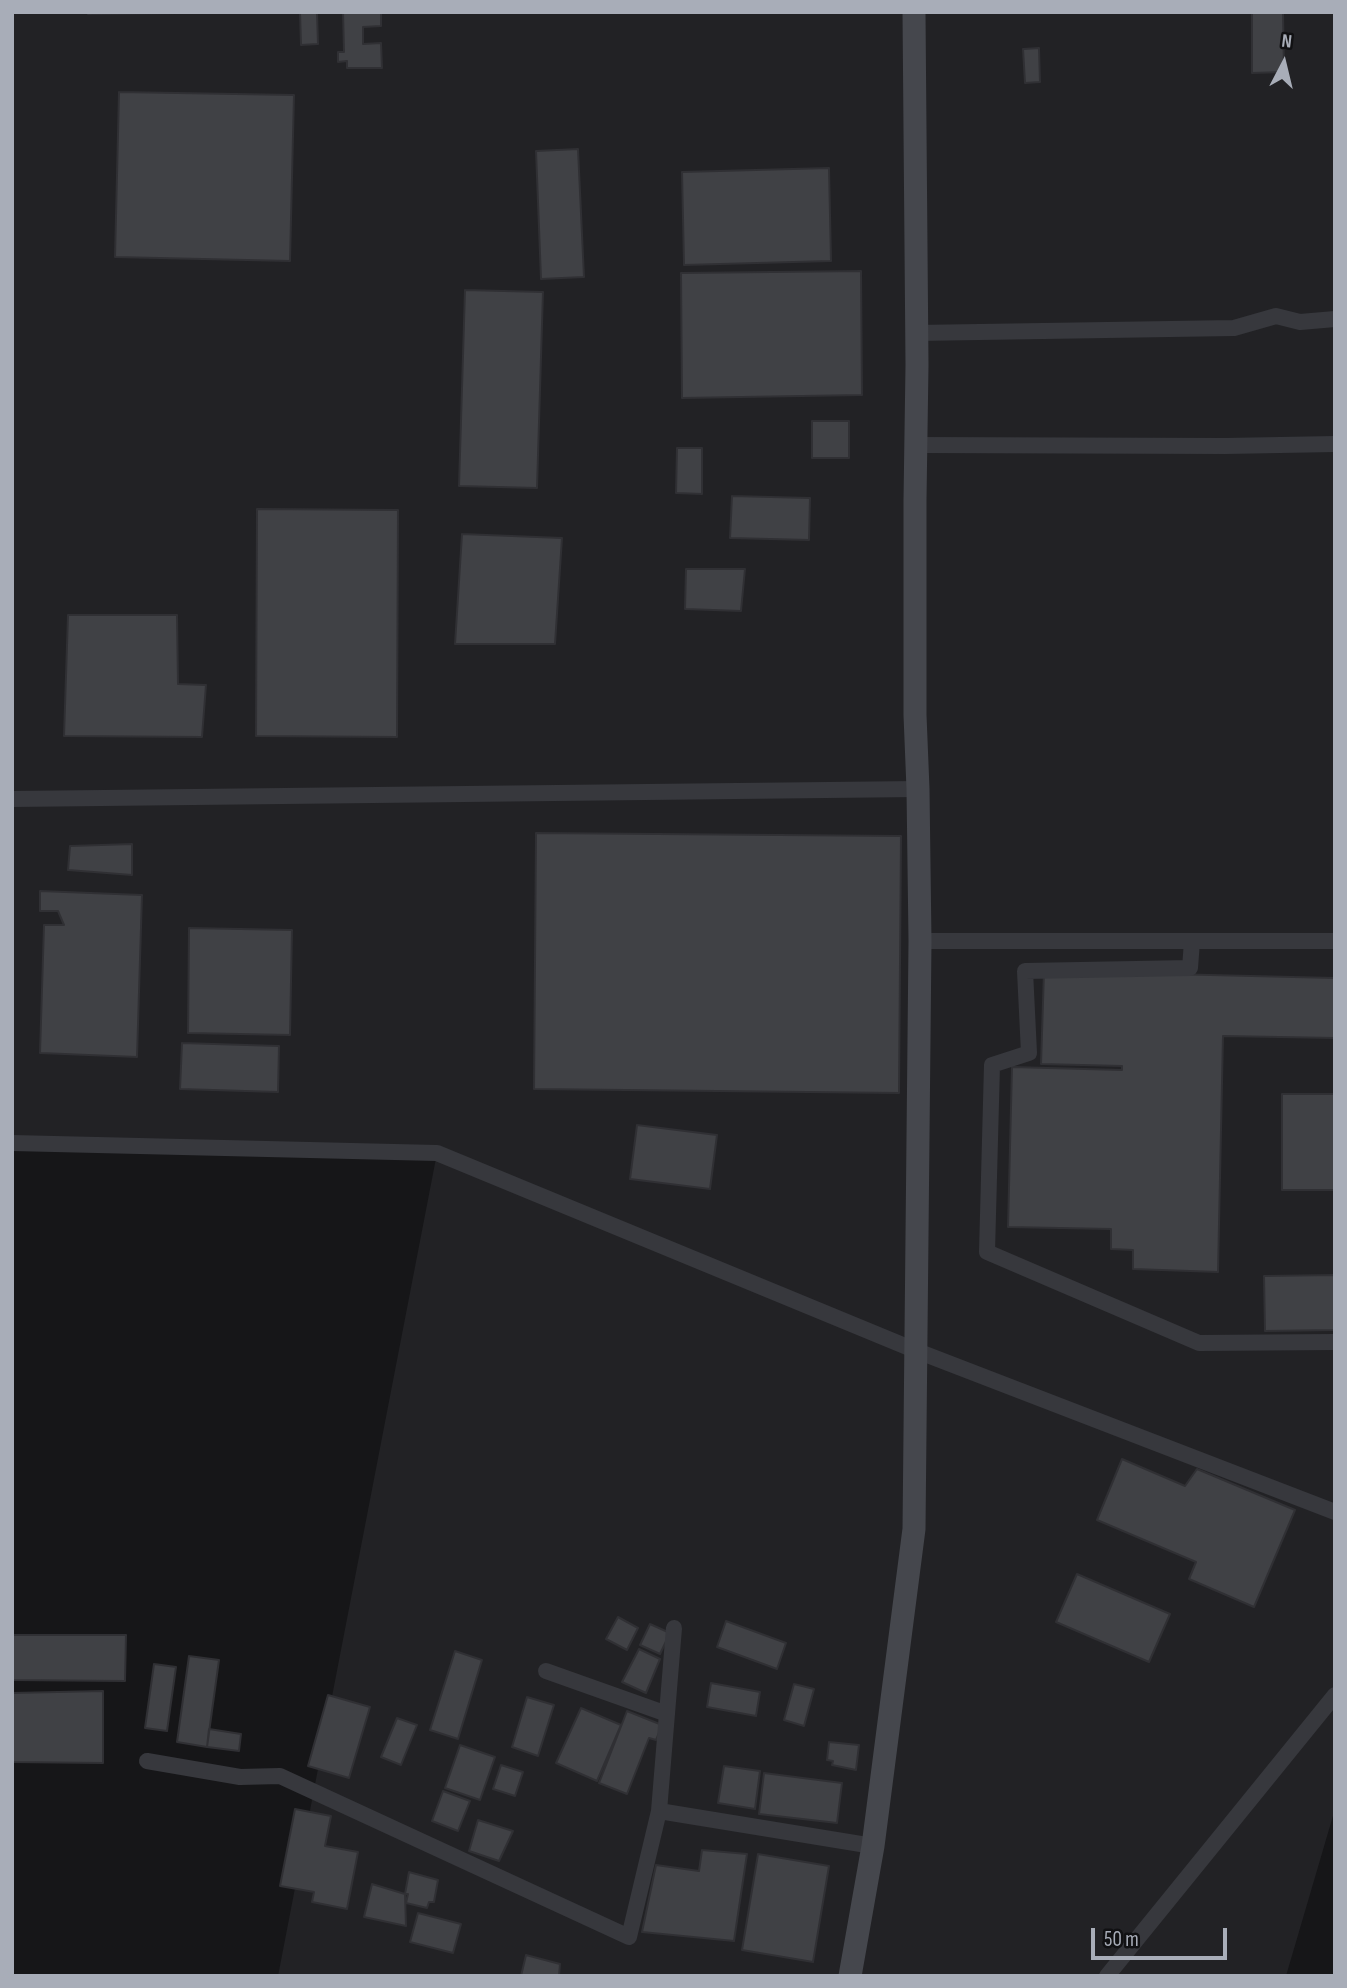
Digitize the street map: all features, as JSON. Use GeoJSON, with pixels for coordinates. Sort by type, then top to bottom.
{"type":"FeatureCollection","features":[{"type":"Feature","properties":{"kind":"main road"},"geometry":{"type":"LineString","coordinates":[[850,1976],[873,1846],[914,1529],[920,941],[915,715],[914,12]]}},
{"type":"Feature","properties":{"kind":"street"},"geometry":{"type":"LineString","coordinates":[[916,332],[1234,328],[1276,316],[1300,323],[1335,319]]}},
{"type":"Feature","properties":{"kind":"street"},"geometry":{"type":"LineString","coordinates":[[916,445],[1335,444]]}},
{"type":"Feature","properties":{"kind":"street"},"geometry":{"type":"LineString","coordinates":[[12,799],[918,789]]}},
{"type":"Feature","properties":{"kind":"street"},"geometry":{"type":"LineString","coordinates":[[920,941],[1335,941]]}},
{"type":"Feature","properties":{"kind":"street"},"geometry":{"type":"LineString","coordinates":[[1192,941],[1190,968],[1025,971],[1029,1054],[992,1065],[987,1252],[1199,1343],[1335,1342]]}},
{"type":"Feature","properties":{"kind":"street"},"geometry":{"type":"LineString","coordinates":[[12,1143],[438,1153],[917,1351],[1335,1512]]}},
{"type":"Feature","properties":{"kind":"street"},"geometry":{"type":"LineString","coordinates":[[147,1761],[240,1777],[280,1776],[629,1937],[659,1811],[674,1628]]}},
{"type":"Feature","properties":{"kind":"street"},"geometry":{"type":"LineString","coordinates":[[546,1671],[667,1714]]}},
{"type":"Feature","properties":{"kind":"street"},"geometry":{"type":"LineString","coordinates":[[1107,1976],[1335,1695]]}},
{"type":"Feature","properties":{"kind":"street"},"geometry":{"type":"LineString","coordinates":[[659,1811],[873,1846]]}},
{"type":"Feature","properties":{"kind":"shaded area"},"geometry":{"type":"Polygon","coordinates":[[[12,12],[1335,12],[1335,1809],[1286,1976],[278,1976],[437,1153],[12,1143],[12,12]]]}},
{"type":"Feature","properties":{"kind":"building"},"geometry":{"type":"Polygon","coordinates":[[[88,12],[267,12],[88,14],[88,12]]]}},
{"type":"Feature","properties":{"kind":"building"},"geometry":{"type":"Polygon","coordinates":[[[300,12],[317,12],[318,44],[301,45],[300,12]]]}},
{"type":"Feature","properties":{"kind":"building"},"geometry":{"type":"Polygon","coordinates":[[[343,12],[381,12],[381,26],[363,27],[363,44],[381,43],[382,68],[347,68],[347,61],[338,62],[338,52],[344,52],[343,12]]]}},
{"type":"Feature","properties":{"kind":"building"},"geometry":{"type":"Polygon","coordinates":[[[1252,12],[1283,12],[1284,72],[1252,73],[1252,12]]]}},
{"type":"Feature","properties":{"kind":"building"},"geometry":{"type":"Polygon","coordinates":[[[1039,48],[1040,82],[1025,83],[1023,49],[1039,48]]]}},
{"type":"Feature","properties":{"kind":"building"},"geometry":{"type":"Polygon","coordinates":[[[119,92],[294,95],[290,261],[115,257],[119,92]]]}},
{"type":"Feature","properties":{"kind":"building"},"geometry":{"type":"Polygon","coordinates":[[[578,149],[584,277],[541,279],[536,151],[578,149]]]}},
{"type":"Feature","properties":{"kind":"building"},"geometry":{"type":"Polygon","coordinates":[[[829,168],[831,261],[684,265],[682,172],[829,168]]]}},
{"type":"Feature","properties":{"kind":"building"},"geometry":{"type":"Polygon","coordinates":[[[861,271],[862,395],[682,398],[681,273],[861,271]]]}},
{"type":"Feature","properties":{"kind":"building"},"geometry":{"type":"Polygon","coordinates":[[[465,290],[543,292],[537,488],[459,486],[465,290]]]}},
{"type":"Feature","properties":{"kind":"building"},"geometry":{"type":"Polygon","coordinates":[[[812,421],[849,421],[849,458],[812,458],[812,421]]]}},
{"type":"Feature","properties":{"kind":"building"},"geometry":{"type":"Polygon","coordinates":[[[677,448],[702,448],[702,494],[676,493],[677,448]]]}},
{"type":"Feature","properties":{"kind":"building"},"geometry":{"type":"Polygon","coordinates":[[[732,496],[810,498],[809,540],[730,538],[732,496]]]}},
{"type":"Feature","properties":{"kind":"building"},"geometry":{"type":"Polygon","coordinates":[[[257,509],[398,510],[397,737],[256,736],[257,509]]]}},
{"type":"Feature","properties":{"kind":"building"},"geometry":{"type":"Polygon","coordinates":[[[462,534],[562,538],[555,644],[455,644],[462,534]]]}},
{"type":"Feature","properties":{"kind":"building"},"geometry":{"type":"Polygon","coordinates":[[[686,569],[745,569],[741,611],[685,609],[686,569]]]}},
{"type":"Feature","properties":{"kind":"building"},"geometry":{"type":"Polygon","coordinates":[[[68,615],[177,615],[178,684],[206,685],[202,737],[64,736],[68,615]]]}},
{"type":"Feature","properties":{"kind":"building"},"geometry":{"type":"Polygon","coordinates":[[[536,833],[901,836],[899,1093],[534,1089],[536,833]]]}},
{"type":"Feature","properties":{"kind":"building"},"geometry":{"type":"Polygon","coordinates":[[[132,844],[132,875],[68,870],[70,846],[132,844]]]}},
{"type":"Feature","properties":{"kind":"building"},"geometry":{"type":"Polygon","coordinates":[[[40,891],[142,895],[137,1057],[40,1053],[44,925],[64,925],[58,911],[40,911],[40,891]]]}},
{"type":"Feature","properties":{"kind":"building"},"geometry":{"type":"Polygon","coordinates":[[[189,928],[292,930],[290,1035],[188,1033],[189,928]]]}},
{"type":"Feature","properties":{"kind":"building"},"geometry":{"type":"Polygon","coordinates":[[[1044,971],[1335,978],[1335,1038],[1223,1036],[1218,1272],[1133,1269],[1133,1250],[1111,1249],[1111,1229],[1008,1227],[1012,1067],[1122,1070],[1122,1066],[1041,1064],[1044,971]]]}},
{"type":"Feature","properties":{"kind":"building"},"geometry":{"type":"Polygon","coordinates":[[[182,1043],[279,1046],[278,1092],[180,1089],[182,1043]]]}},
{"type":"Feature","properties":{"kind":"building"},"geometry":{"type":"Polygon","coordinates":[[[1282,1094],[1334,1094],[1335,1190],[1282,1190],[1282,1094]]]}},
{"type":"Feature","properties":{"kind":"building"},"geometry":{"type":"Polygon","coordinates":[[[637,1125],[717,1135],[710,1189],[630,1179],[637,1125]]]}},
{"type":"Feature","properties":{"kind":"building"},"geometry":{"type":"Polygon","coordinates":[[[1335,1275],[1335,1330],[1265,1331],[1264,1276],[1335,1275]]]}},
{"type":"Feature","properties":{"kind":"building"},"geometry":{"type":"Polygon","coordinates":[[[1122,1459],[1185,1486],[1197,1469],[1295,1510],[1254,1607],[1189,1579],[1196,1562],[1097,1520],[1122,1459]]]}},
{"type":"Feature","properties":{"kind":"building"},"geometry":{"type":"Polygon","coordinates":[[[1077,1574],[1170,1614],[1149,1662],[1056,1622],[1077,1574]]]}},
{"type":"Feature","properties":{"kind":"building"},"geometry":{"type":"Polygon","coordinates":[[[618,1617],[638,1628],[627,1650],[606,1639],[618,1617]]]}},
{"type":"Feature","properties":{"kind":"building"},"geometry":{"type":"Polygon","coordinates":[[[726,1621],[786,1643],[777,1669],[717,1647],[726,1621]]]}},
{"type":"Feature","properties":{"kind":"building"},"geometry":{"type":"Polygon","coordinates":[[[650,1624],[670,1633],[660,1654],[640,1645],[650,1624]]]}},
{"type":"Feature","properties":{"kind":"building"},"geometry":{"type":"Polygon","coordinates":[[[12,1635],[126,1635],[125,1681],[12,1680],[12,1635]]]}},
{"type":"Feature","properties":{"kind":"building"},"geometry":{"type":"Polygon","coordinates":[[[639,1649],[660,1659],[646,1693],[622,1682],[639,1649]]]}},
{"type":"Feature","properties":{"kind":"building"},"geometry":{"type":"Polygon","coordinates":[[[455,1651],[482,1660],[458,1739],[430,1730],[455,1651]]]}},
{"type":"Feature","properties":{"kind":"building"},"geometry":{"type":"Polygon","coordinates":[[[189,1656],[219,1660],[207,1747],[177,1742],[189,1656]]]}},
{"type":"Feature","properties":{"kind":"building"},"geometry":{"type":"Polygon","coordinates":[[[154,1664],[176,1667],[167,1731],[145,1728],[154,1664]]]}},
{"type":"Feature","properties":{"kind":"building"},"geometry":{"type":"Polygon","coordinates":[[[711,1683],[760,1692],[756,1716],[707,1707],[711,1683]]]}},
{"type":"Feature","properties":{"kind":"building"},"geometry":{"type":"Polygon","coordinates":[[[794,1684],[814,1689],[804,1726],[784,1720],[794,1684]]]}},
{"type":"Feature","properties":{"kind":"building"},"geometry":{"type":"Polygon","coordinates":[[[103,1691],[103,1763],[12,1762],[12,1693],[103,1691]]]}},
{"type":"Feature","properties":{"kind":"building"},"geometry":{"type":"Polygon","coordinates":[[[328,1695],[370,1707],[349,1778],[308,1766],[328,1695]]]}},
{"type":"Feature","properties":{"kind":"building"},"geometry":{"type":"Polygon","coordinates":[[[527,1697],[554,1705],[538,1756],[512,1747],[527,1697]]]}},
{"type":"Feature","properties":{"kind":"building"},"geometry":{"type":"Polygon","coordinates":[[[581,1708],[621,1725],[597,1781],[556,1763],[581,1708]]]}},
{"type":"Feature","properties":{"kind":"building"},"geometry":{"type":"Polygon","coordinates":[[[627,1711],[662,1725],[656,1740],[649,1738],[627,1794],[599,1783],[627,1711]]]}},
{"type":"Feature","properties":{"kind":"building"},"geometry":{"type":"Polygon","coordinates":[[[397,1718],[417,1725],[401,1765],[381,1757],[397,1718]]]}},
{"type":"Feature","properties":{"kind":"building"},"geometry":{"type":"Polygon","coordinates":[[[209,1729],[241,1734],[239,1751],[207,1747],[209,1729]]]}},
{"type":"Feature","properties":{"kind":"building"},"geometry":{"type":"Polygon","coordinates":[[[829,1742],[859,1745],[856,1770],[832,1765],[833,1761],[827,1760],[829,1742]]]}},
{"type":"Feature","properties":{"kind":"building"},"geometry":{"type":"Polygon","coordinates":[[[460,1745],[495,1757],[480,1800],[445,1788],[460,1745]]]}},
{"type":"Feature","properties":{"kind":"building"},"geometry":{"type":"Polygon","coordinates":[[[501,1765],[523,1772],[515,1796],[493,1789],[501,1765]]]}},
{"type":"Feature","properties":{"kind":"building"},"geometry":{"type":"Polygon","coordinates":[[[724,1766],[760,1771],[755,1809],[718,1803],[724,1766]]]}},
{"type":"Feature","properties":{"kind":"building"},"geometry":{"type":"Polygon","coordinates":[[[764,1773],[842,1783],[837,1823],[759,1814],[764,1773]]]}},
{"type":"Feature","properties":{"kind":"building"},"geometry":{"type":"Polygon","coordinates":[[[443,1791],[470,1801],[458,1831],[432,1821],[443,1791]]]}},
{"type":"Feature","properties":{"kind":"building"},"geometry":{"type":"Polygon","coordinates":[[[295,1809],[331,1816],[325,1846],[358,1852],[347,1909],[312,1902],[314,1892],[280,1886],[295,1809]]]}},
{"type":"Feature","properties":{"kind":"building"},"geometry":{"type":"Polygon","coordinates":[[[478,1820],[513,1831],[499,1861],[469,1851],[478,1820]]]}},
{"type":"Feature","properties":{"kind":"building"},"geometry":{"type":"Polygon","coordinates":[[[702,1850],[747,1854],[734,1941],[642,1932],[656,1865],[699,1871],[702,1850]]]}},
{"type":"Feature","properties":{"kind":"building"},"geometry":{"type":"Polygon","coordinates":[[[758,1854],[829,1866],[813,1962],[742,1950],[758,1854]]]}},
{"type":"Feature","properties":{"kind":"building"},"geometry":{"type":"Polygon","coordinates":[[[409,1872],[438,1880],[434,1902],[429,1902],[427,1908],[406,1903],[409,1872]]]}},
{"type":"Feature","properties":{"kind":"building"},"geometry":{"type":"Polygon","coordinates":[[[372,1884],[405,1894],[406,1926],[364,1917],[372,1884]]]}},
{"type":"Feature","properties":{"kind":"building"},"geometry":{"type":"Polygon","coordinates":[[[418,1913],[461,1924],[453,1953],[410,1942],[418,1913]]]}},
{"type":"Feature","properties":{"kind":"building"},"geometry":{"type":"Polygon","coordinates":[[[526,1955],[560,1964],[559,1976],[521,1976],[526,1955]]]}}]}
